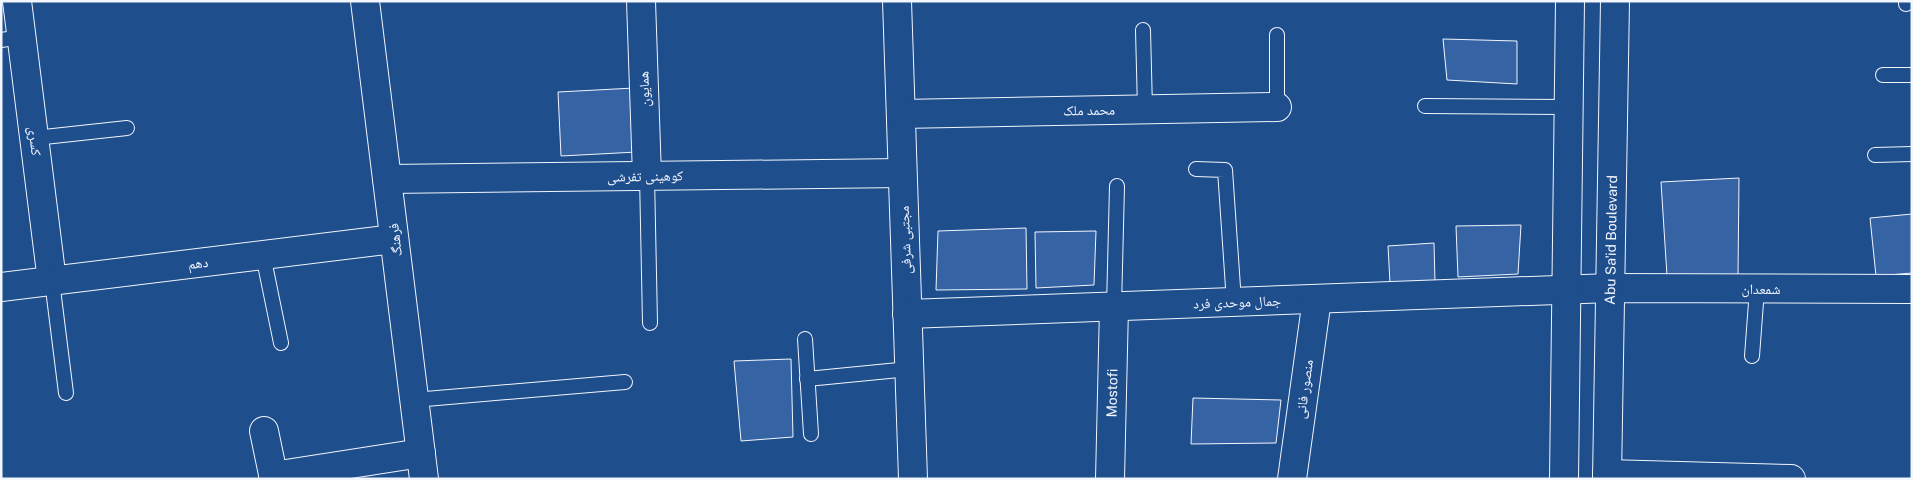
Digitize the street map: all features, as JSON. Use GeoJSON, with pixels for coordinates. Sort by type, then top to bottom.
{"type":"FeatureCollection","features":[{"type":"Feature","properties":{"kind":"street","name":"کسری"},"geometry":{"type":"LineString","coordinates":[[17,1],[11,38],[34,138],[52,281]]}},
{"type":"Feature","properties":{"kind":"street","name":"فرهنگ"},"geometry":{"type":"LineString","coordinates":[[366,1],[422,466]]}},
{"type":"Feature","properties":{"kind":"street","name":"همایون"},"geometry":{"type":"LineString","coordinates":[[641,1],[647,176]]}},
{"type":"Feature","properties":{"kind":"street","name":"مجتبی شرفی"},"geometry":{"type":"LineString","coordinates":[[897,1],[913,479]]}},
{"type":"Feature","properties":{"kind":"street"},"geometry":{"type":"LineString","coordinates":[[1564,479],[1570,1]]}},
{"type":"Feature","properties":{"kind":"street","name":"Abu Sa'id Boulevard"},"geometry":{"type":"LineString","coordinates":[[1607,476],[1615,1]]}},
{"type":"Feature","properties":{"kind":"street","name":"محمد ملک"},"geometry":{"type":"LineString","coordinates":[[901,114],[1277,107]]}},
{"type":"Feature","properties":{"kind":"street","name":"کوهینی تفرشی"},"geometry":{"type":"LineString","coordinates":[[387,179],[902,173]]}},
{"type":"Feature","properties":{"kind":"street","name":"دهم"},"geometry":{"type":"LineString","coordinates":[[1,287],[394,239]]}},
{"type":"Feature","properties":{"kind":"street","name":"شمعدان"},"geometry":{"type":"LineString","coordinates":[[1566,290],[1610,288],[1912,289]]}},
{"type":"Feature","properties":{"kind":"street","name":"جمال موحدی فرد"},"geometry":{"type":"LineString","coordinates":[[907,314],[1566,290]]}},
{"type":"Feature","properties":{"kind":"street","name":"منصور فانی"},"geometry":{"type":"LineString","coordinates":[[1292,479],[1317,299]]}},
{"type":"Feature","properties":{"kind":"street","name":"Mostofi"},"geometry":{"type":"LineString","coordinates":[[1110,479],[1114,307]]}},
{"type":"Feature","properties":{"kind":"street"},"geometry":{"type":"LineString","coordinates":[[264,431],[273,477],[422,466]]}},
{"type":"Feature","properties":{"kind":"street"},"geometry":{"type":"LineString","coordinates":[[1607,476],[1791,479]]}},
{"type":"Feature","properties":{"kind":"lane"},"geometry":{"type":"LineString","coordinates":[[1143,30],[1145,109]]}},
{"type":"Feature","properties":{"kind":"lane"},"geometry":{"type":"LineString","coordinates":[[1277,35],[1277,107]]}},
{"type":"Feature","properties":{"kind":"lane"},"geometry":{"type":"LineString","coordinates":[[1883,75],[1912,75]]}},
{"type":"Feature","properties":{"kind":"lane"},"geometry":{"type":"LineString","coordinates":[[1425,106],[1568,107]]}},
{"type":"Feature","properties":{"kind":"lane"},"geometry":{"type":"LineString","coordinates":[[34,138],[127,128]]}},
{"type":"Feature","properties":{"kind":"lane"},"geometry":{"type":"LineString","coordinates":[[1875,155],[1912,154]]}},
{"type":"Feature","properties":{"kind":"lane"},"geometry":{"type":"LineString","coordinates":[[1196,169],[1225,170],[1234,302]]}},
{"type":"Feature","properties":{"kind":"lane"},"geometry":{"type":"LineString","coordinates":[[647,176],[650,323]]}},
{"type":"Feature","properties":{"kind":"lane"},"geometry":{"type":"LineString","coordinates":[[1114,307],[1117,186]]}},
{"type":"Feature","properties":{"kind":"lane"},"geometry":{"type":"LineString","coordinates":[[263,255],[281,342]]}},
{"type":"Feature","properties":{"kind":"lane"},"geometry":{"type":"LineString","coordinates":[[52,281],[66,393]]}},
{"type":"Feature","properties":{"kind":"lane"},"geometry":{"type":"LineString","coordinates":[[1752,356],[1757,289]]}},
{"type":"Feature","properties":{"kind":"lane"},"geometry":{"type":"LineString","coordinates":[[805,339],[811,434]]}},
{"type":"Feature","properties":{"kind":"lane"},"geometry":{"type":"LineString","coordinates":[[807,378],[909,369]]}},
{"type":"Feature","properties":{"kind":"lane"},"geometry":{"type":"LineString","coordinates":[[414,400],[625,382]]}},
{"type":"Feature","properties":{"kind":"building"},"geometry":{"type":"Polygon","coordinates":[[[1443,39],[1517,41],[1517,84],[1447,80],[1443,39]]]}},
{"type":"Feature","properties":{"kind":"building"},"geometry":{"type":"Polygon","coordinates":[[[634,88],[637,152],[561,156],[558,92],[634,88]]]}},
{"type":"Feature","properties":{"kind":"building"},"geometry":{"type":"Polygon","coordinates":[[[1739,178],[1738,277],[1667,276],[1661,182],[1739,178]]]}},
{"type":"Feature","properties":{"kind":"building"},"geometry":{"type":"Polygon","coordinates":[[[1912,214],[1912,273],[1876,276],[1870,218],[1912,214]]]}},
{"type":"Feature","properties":{"kind":"building"},"geometry":{"type":"Polygon","coordinates":[[[1521,225],[1518,274],[1458,277],[1456,226],[1521,225]]]}},
{"type":"Feature","properties":{"kind":"building"},"geometry":{"type":"Polygon","coordinates":[[[1026,228],[1027,289],[936,290],[938,231],[1026,228]]]}},
{"type":"Feature","properties":{"kind":"building"},"geometry":{"type":"Polygon","coordinates":[[[1096,231],[1094,285],[1036,288],[1035,232],[1096,231]]]}},
{"type":"Feature","properties":{"kind":"building"},"geometry":{"type":"Polygon","coordinates":[[[1434,243],[1435,282],[1390,283],[1388,246],[1434,243]]]}},
{"type":"Feature","properties":{"kind":"building"},"geometry":{"type":"Polygon","coordinates":[[[791,359],[793,437],[741,441],[734,361],[791,359]]]}},
{"type":"Feature","properties":{"kind":"building"},"geometry":{"type":"Polygon","coordinates":[[[1193,398],[1281,400],[1276,443],[1191,444],[1193,398]]]}}]}
